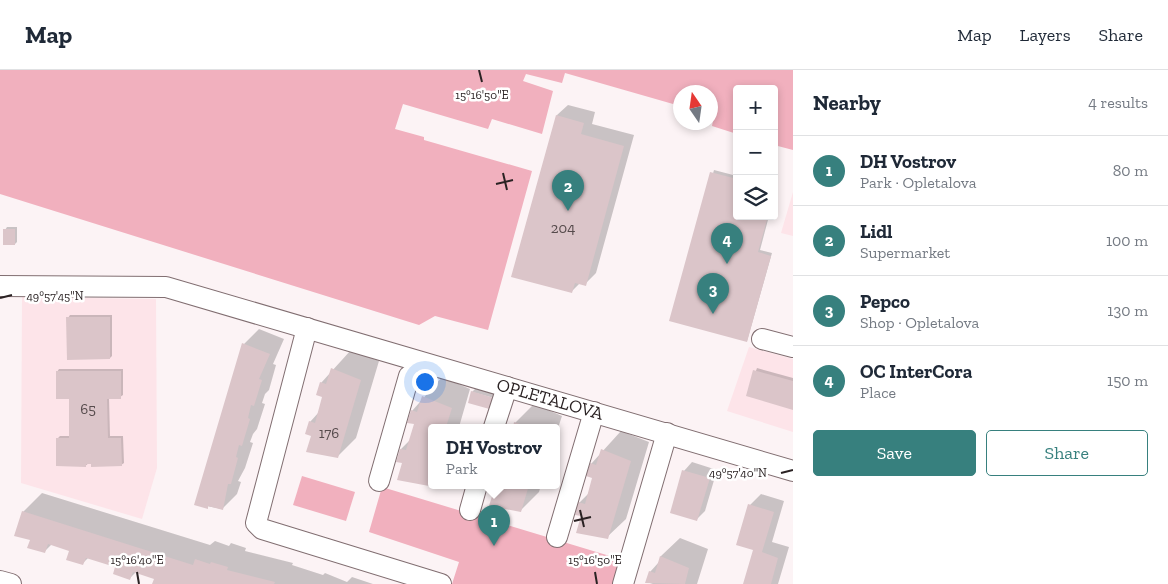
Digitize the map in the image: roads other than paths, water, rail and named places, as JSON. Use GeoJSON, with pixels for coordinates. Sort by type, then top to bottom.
{"type":"FeatureCollection","features":[{"type":"Feature","properties":{"kind":"street","name":"OPLETALOVA"},"geometry":{"type":"LineString","coordinates":[[0,286],[166,287],[793,472]]}},
{"type":"Feature","properties":{"kind":"street"},"geometry":{"type":"LineString","coordinates":[[307,328],[256,524],[262,529],[441,584]]}},
{"type":"Feature","properties":{"kind":"street"},"geometry":{"type":"LineString","coordinates":[[762,339],[793,347]]}},
{"type":"Feature","properties":{"kind":"street"},"geometry":{"type":"LineString","coordinates":[[379,481],[410,376]]}},
{"type":"Feature","properties":{"kind":"street"},"geometry":{"type":"LineString","coordinates":[[495,424],[507,387]]}},
{"type":"Feature","properties":{"kind":"street"},"geometry":{"type":"LineString","coordinates":[[557,537],[594,412]]}},
{"type":"Feature","properties":{"kind":"street"},"geometry":{"type":"LineString","coordinates":[[623,584],[667,434]]}},
{"type":"Feature","properties":{"kind":"street"},"geometry":{"type":"LineString","coordinates":[[470,510],[477,489]]}},
{"type":"Feature","properties":{"kind":"street"},"geometry":{"type":"LineString","coordinates":[[0,581],[11,584]]}},
{"type":"Feature","properties":{"kind":"place","name":"Lidl"},"geometry":{"type":"Point","coordinates":[568,211]}},
{"type":"Feature","properties":{"kind":"place","name":"OC InterCora"},"geometry":{"type":"Point","coordinates":[727,264]}},
{"type":"Feature","properties":{"kind":"place","name":"Pepco"},"geometry":{"type":"Point","coordinates":[713,314]}},
{"type":"Feature","properties":{"kind":"place","name":"DH Vostrov"},"geometry":{"type":"Point","coordinates":[494,546]}}]}
